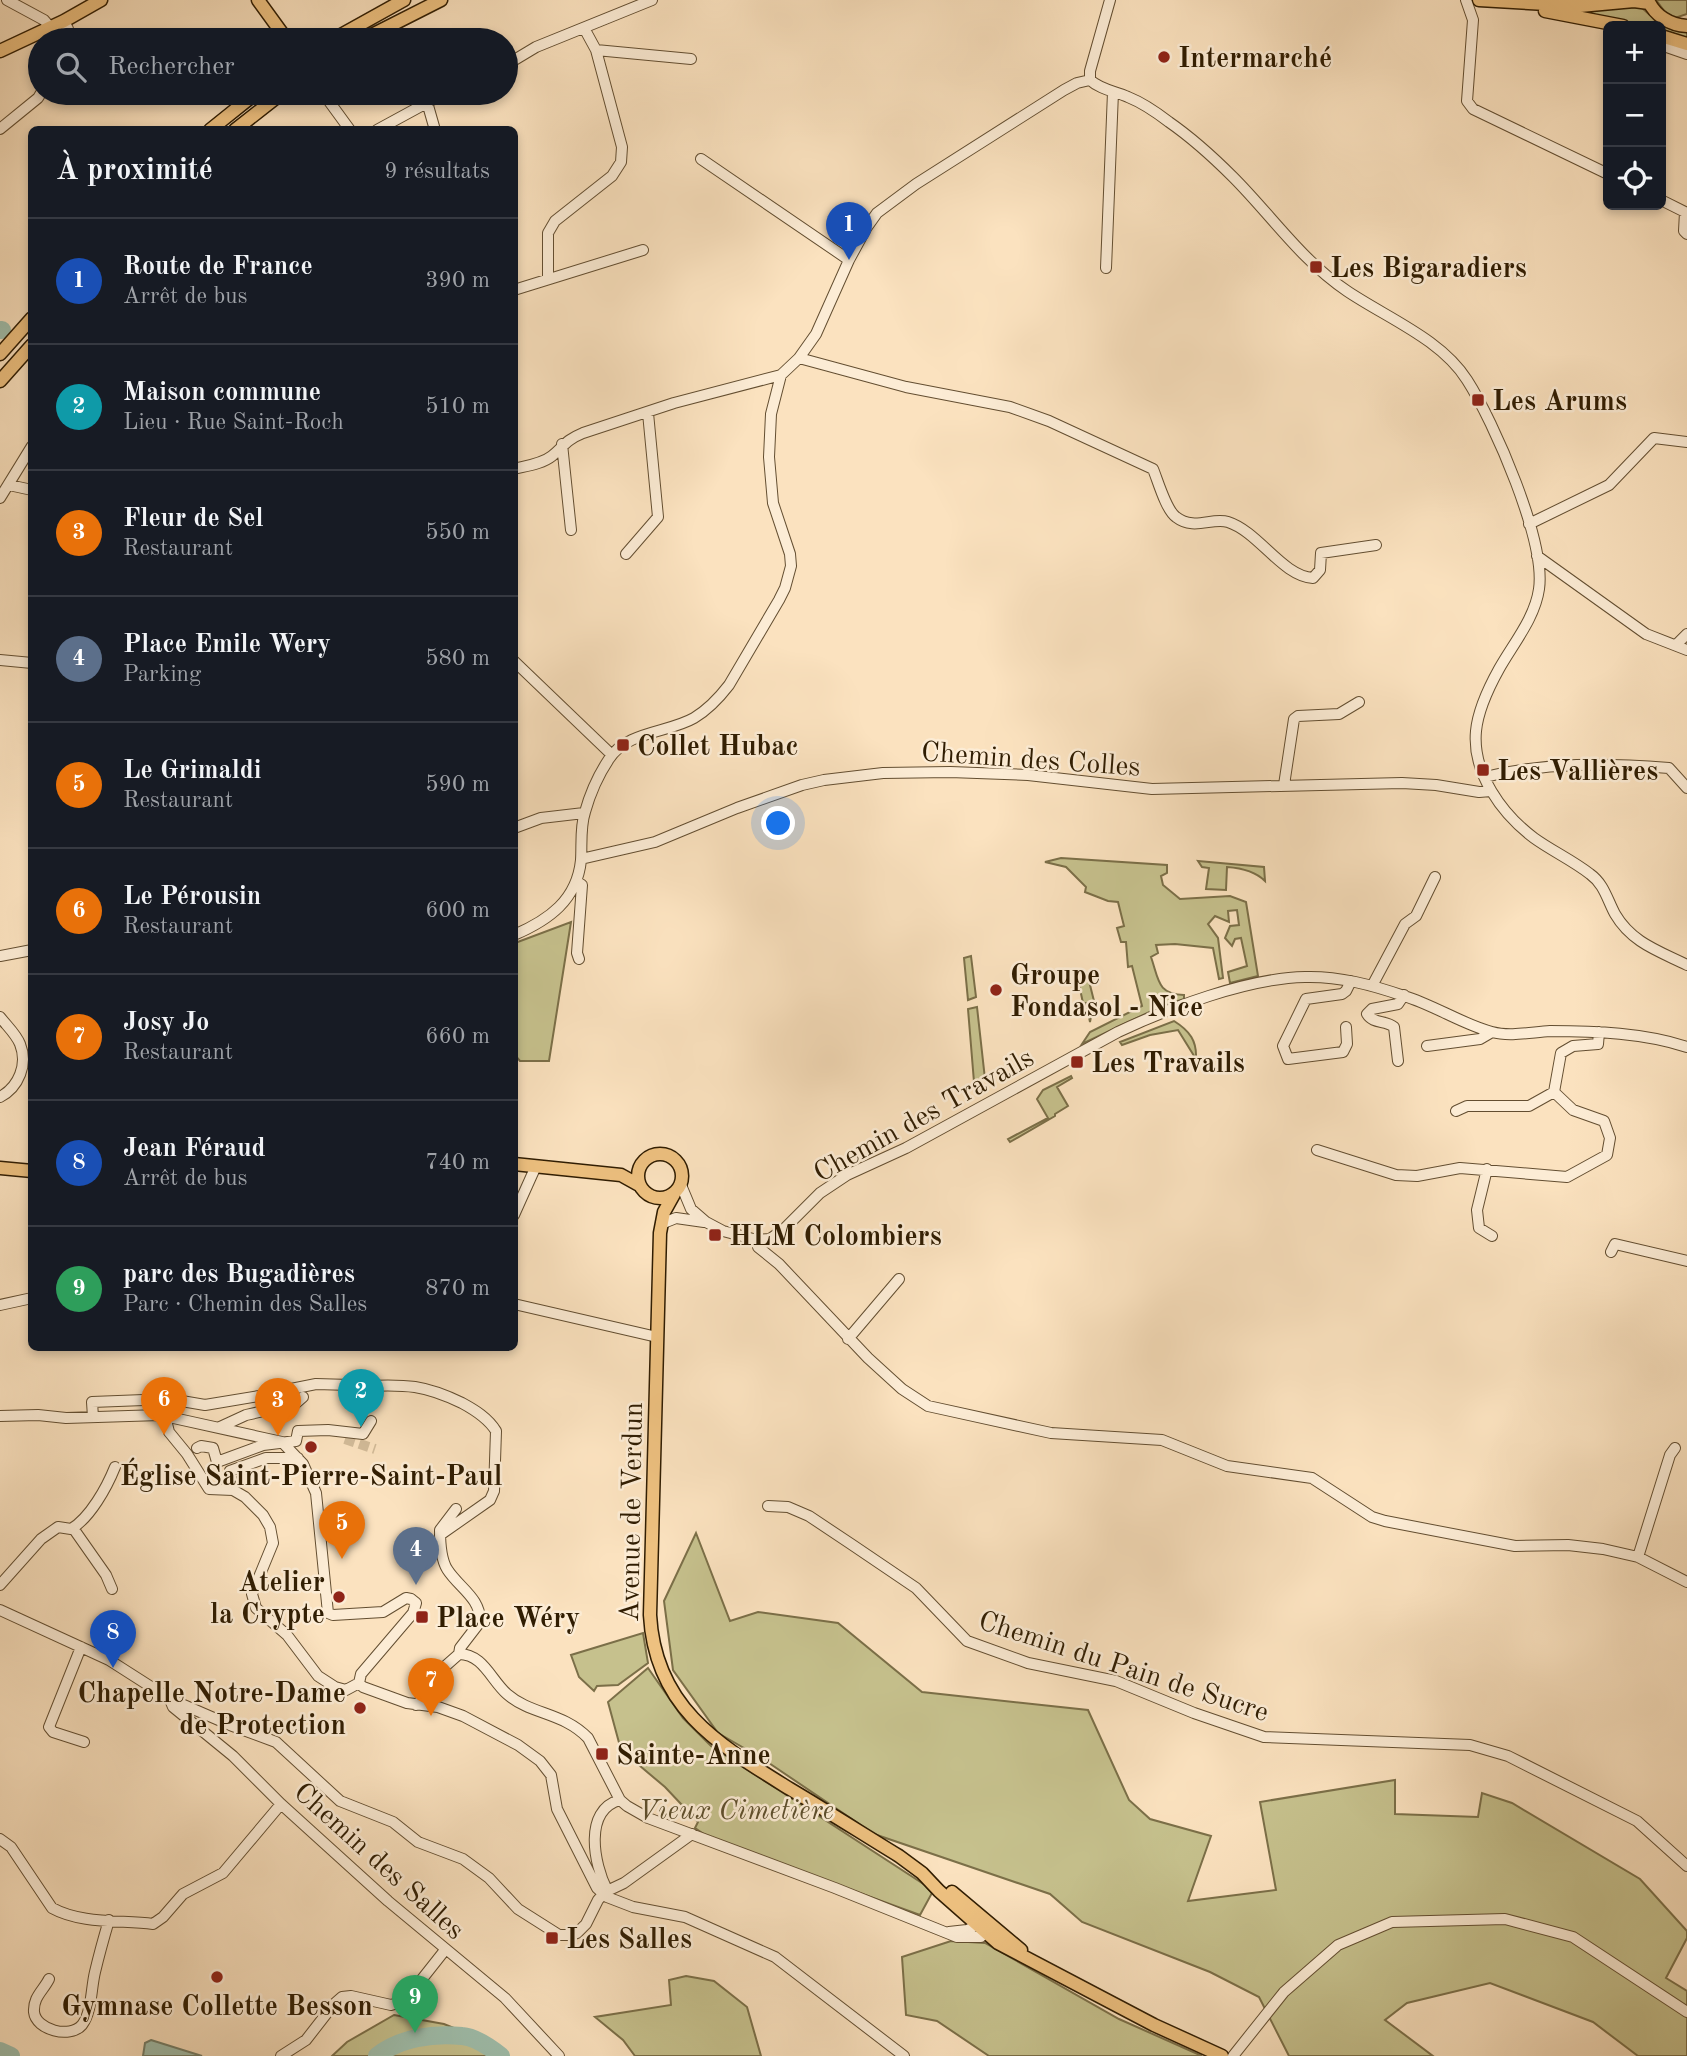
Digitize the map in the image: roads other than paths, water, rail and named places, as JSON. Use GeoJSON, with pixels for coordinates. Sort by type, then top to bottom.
{"type":"FeatureCollection","features":[{"type":"Feature","properties":{"kind":"main road"},"geometry":{"type":"LineString","coordinates":[[50,27],[101,0]]}},
{"type":"Feature","properties":{"kind":"main road"},"geometry":{"type":"LineString","coordinates":[[258,0],[278,28]]}},
{"type":"Feature","properties":{"kind":"main road"},"geometry":{"type":"LineString","coordinates":[[354,28],[404,0]]}},
{"type":"Feature","properties":{"kind":"main road"},"geometry":{"type":"LineString","coordinates":[[386,28],[441,0]]}},
{"type":"Feature","properties":{"kind":"main road"},"geometry":{"type":"LineString","coordinates":[[1479,0],[1603,23]]}},
{"type":"Feature","properties":{"kind":"main road"},"geometry":{"type":"LineString","coordinates":[[1503,3],[1580,6],[1649,2],[1665,20],[1687,26]]}},
{"type":"Feature","properties":{"kind":"main road"},"geometry":{"type":"LineString","coordinates":[[0,51],[28,38]]}},
{"type":"Feature","properties":{"kind":"main road"},"geometry":{"type":"LineString","coordinates":[[1666,38],[1687,44]]}},
{"type":"Feature","properties":{"kind":"main road"},"geometry":{"type":"LineString","coordinates":[[215,126],[241,105]]}},
{"type":"Feature","properties":{"kind":"main road"},"geometry":{"type":"LineString","coordinates":[[240,126],[267,105]]}},
{"type":"Feature","properties":{"kind":"main road"},"geometry":{"type":"LineString","coordinates":[[0,354],[28,322]]}},
{"type":"Feature","properties":{"kind":"main road"},"geometry":{"type":"LineString","coordinates":[[0,381],[28,350]]}},
{"type":"Feature","properties":{"kind":"main road"},"geometry":{"type":"LineString","coordinates":[[518,1164],[621,1175],[639,1185],[649,1196],[673,1194],[682,1173],[673,1158],[655,1154],[641,1164],[600,1172]]}},
{"type":"Feature","properties":{"kind":"main road"},"geometry":{"type":"LineString","coordinates":[[639,1185],[638,1171],[641,1164]]}},
{"type":"Feature","properties":{"kind":"main road"},"geometry":{"type":"LineString","coordinates":[[0,1168],[28,1171]]}},
{"type":"Feature","properties":{"kind":"main road","name":"Avenue de Verdun"},"geometry":{"type":"LineString","coordinates":[[673,1194],[660,1228],[650,1615],[654,1644],[667,1679],[691,1717],[716,1741],[922,1873],[982,1928],[1018,1951]]}},
{"type":"Feature","properties":{"kind":"main road","name":"Avenue de Verdun"},"geometry":{"type":"LineString","coordinates":[[649,1196],[660,1228]]}},
{"type":"Feature","properties":{"kind":"main road"},"geometry":{"type":"LineString","coordinates":[[922,1873],[969,1906],[1018,1951],[1087,1991],[1222,2056]]}},
{"type":"Feature","properties":{"kind":"street"},"geometry":{"type":"LineString","coordinates":[[7,0],[44,20],[50,27]]}},
{"type":"Feature","properties":{"kind":"street"},"geometry":{"type":"LineString","coordinates":[[518,58],[536,47],[652,0]]}},
{"type":"Feature","properties":{"kind":"street"},"geometry":{"type":"LineString","coordinates":[[1090,80],[1090,71],[1110,0]]}},
{"type":"Feature","properties":{"kind":"street"},"geometry":{"type":"LineString","coordinates":[[1466,0],[1473,20],[1467,101],[1473,109],[1603,172]]}},
{"type":"Feature","properties":{"kind":"street"},"geometry":{"type":"LineString","coordinates":[[64,21],[68,28]]}},
{"type":"Feature","properties":{"kind":"street"},"geometry":{"type":"LineString","coordinates":[[548,279],[548,233],[555,221],[612,176],[621,162],[622,147],[596,50],[584,28]]}},
{"type":"Feature","properties":{"kind":"street"},"geometry":{"type":"LineString","coordinates":[[1666,47],[1687,54]]}},
{"type":"Feature","properties":{"kind":"street"},"geometry":{"type":"LineString","coordinates":[[596,50],[691,59]]}},
{"type":"Feature","properties":{"kind":"street"},"geometry":{"type":"LineString","coordinates":[[518,468],[552,456],[562,444],[583,433],[674,403],[781,375],[799,358],[816,334],[867,227],[892,200],[1064,90],[1090,80],[1140,102],[1180,129],[1233,177],[1325,275],[1422,337],[1459,369],[1472,389],[1505,457],[1529,524],[1540,576],[1535,605],[1494,678],[1478,721],[1476,738],[1485,777],[1504,810],[1534,837],[1601,884],[1615,914],[1634,938],[1687,965]]}},
{"type":"Feature","properties":{"kind":"street"},"geometry":{"type":"LineString","coordinates":[[1106,268],[1113,92]]}},
{"type":"Feature","properties":{"kind":"street"},"geometry":{"type":"LineString","coordinates":[[0,130],[30,105]]}},
{"type":"Feature","properties":{"kind":"street"},"geometry":{"type":"LineString","coordinates":[[332,105],[347,126]]}},
{"type":"Feature","properties":{"kind":"street"},"geometry":{"type":"LineString","coordinates":[[384,126],[422,105]]}},
{"type":"Feature","properties":{"kind":"street"},"geometry":{"type":"LineString","coordinates":[[428,105],[434,126]]}},
{"type":"Feature","properties":{"kind":"street"},"geometry":{"type":"LineString","coordinates":[[701,159],[849,260]]}},
{"type":"Feature","properties":{"kind":"street"},"geometry":{"type":"LineString","coordinates":[[1666,202],[1685,212],[1684,231],[1687,234]]}},
{"type":"Feature","properties":{"kind":"street"},"geometry":{"type":"LineString","coordinates":[[518,289],[643,250]]}},
{"type":"Feature","properties":{"kind":"street"},"geometry":{"type":"LineString","coordinates":[[799,358],[906,387],[1010,407],[1049,421],[1153,469],[1171,513],[1178,519],[1197,524],[1227,522],[1259,541],[1304,578],[1313,578],[1320,570],[1321,553],[1376,545]]}},
{"type":"Feature","properties":{"kind":"street"},"geometry":{"type":"LineString","coordinates":[[518,933],[551,917],[562,906],[576,881],[581,859],[584,813],[612,755],[636,737],[693,719],[718,699],[729,685],[785,588],[791,566],[790,554],[773,503],[769,457],[771,414],[781,375]]}},
{"type":"Feature","properties":{"kind":"street"},"geometry":{"type":"LineString","coordinates":[[626,554],[658,517],[648,413]]}},
{"type":"Feature","properties":{"kind":"street"},"geometry":{"type":"LineString","coordinates":[[1529,524],[1609,485],[1654,438],[1687,442]]}},
{"type":"Feature","properties":{"kind":"street"},"geometry":{"type":"LineString","coordinates":[[562,444],[571,530]]}},
{"type":"Feature","properties":{"kind":"street"},"geometry":{"type":"LineString","coordinates":[[0,498],[28,453]]}},
{"type":"Feature","properties":{"kind":"street"},"geometry":{"type":"LineString","coordinates":[[9,485],[28,489]]}},
{"type":"Feature","properties":{"kind":"street"},"geometry":{"type":"LineString","coordinates":[[1537,556],[1630,624],[1646,634],[1687,650]]}},
{"type":"Feature","properties":{"kind":"street"},"geometry":{"type":"LineString","coordinates":[[1676,645],[1687,634]]}},
{"type":"Feature","properties":{"kind":"street"},"geometry":{"type":"LineString","coordinates":[[0,660],[28,663]]}},
{"type":"Feature","properties":{"kind":"street"},"geometry":{"type":"LineString","coordinates":[[518,665],[612,755]]}},
{"type":"Feature","properties":{"kind":"street"},"geometry":{"type":"LineString","coordinates":[[1284,785],[1294,719],[1298,716],[1339,714],[1359,702]]}},
{"type":"Feature","properties":{"kind":"street"},"geometry":{"type":"LineString","coordinates":[[1485,777],[1516,770],[1601,763],[1669,768],[1687,788]]}},
{"type":"Feature","properties":{"kind":"street","name":"Chemin des Colles"},"geometry":{"type":"LineString","coordinates":[[581,859],[655,842],[726,812],[802,785],[883,773],[1028,775],[1152,789],[1402,783],[1491,791]]}},
{"type":"Feature","properties":{"kind":"street"},"geometry":{"type":"LineString","coordinates":[[518,827],[541,818],[584,813]]}},
{"type":"Feature","properties":{"kind":"street"},"geometry":{"type":"LineString","coordinates":[[1372,986],[1405,924],[1416,916],[1434,877]]}},
{"type":"Feature","properties":{"kind":"street"},"geometry":{"type":"LineString","coordinates":[[576,881],[582,885],[577,953],[579,960]]}},
{"type":"Feature","properties":{"kind":"street"},"geometry":{"type":"LineString","coordinates":[[0,956],[28,951]]}},
{"type":"Feature","properties":{"kind":"street","name":"Chemin des Travails"},"geometry":{"type":"LineString","coordinates":[[770,1239],[820,1193],[847,1175],[924,1139],[1140,1022],[1194,1002],[1267,981],[1308,977],[1351,981],[1432,1005],[1492,1032],[1599,1032],[1666,1041],[1687,1047]]}},
{"type":"Feature","properties":{"kind":"street"},"geometry":{"type":"LineString","coordinates":[[1346,1027],[1347,1044],[1343,1052],[1288,1059],[1283,1046],[1306,999],[1342,994],[1351,981]]}},
{"type":"Feature","properties":{"kind":"street"},"geometry":{"type":"LineString","coordinates":[[1398,1061],[1394,1027],[1373,1020],[1367,1014],[1372,1009],[1398,1004],[1404,995]]}},
{"type":"Feature","properties":{"kind":"street"},"geometry":{"type":"LineString","coordinates":[[0,1017],[14,1032],[21,1045],[23,1058],[22,1071],[16,1084],[0,1097]]}},
{"type":"Feature","properties":{"kind":"street","name":"Chemin des Travails"},"geometry":{"type":"LineString","coordinates":[[1427,1046],[1480,1040],[1492,1032]]}},
{"type":"Feature","properties":{"kind":"street"},"geometry":{"type":"LineString","coordinates":[[1554,1092],[1561,1053],[1573,1046],[1598,1044],[1599,1032]]}},
{"type":"Feature","properties":{"kind":"street"},"geometry":{"type":"LineString","coordinates":[[1456,1111],[1467,1106],[1528,1106],[1554,1092]]}},
{"type":"Feature","properties":{"kind":"street"},"geometry":{"type":"LineString","coordinates":[[1317,1150],[1396,1175],[1417,1176],[1460,1168],[1567,1177],[1607,1155],[1610,1138],[1604,1121],[1573,1110],[1554,1092]]}},
{"type":"Feature","properties":{"kind":"street"},"geometry":{"type":"LineString","coordinates":[[518,1206],[536,1166]]}},
{"type":"Feature","properties":{"kind":"street"},"geometry":{"type":"LineString","coordinates":[[1487,1169],[1477,1210],[1479,1228],[1492,1236]]}},
{"type":"Feature","properties":{"kind":"street"},"geometry":{"type":"LineString","coordinates":[[673,1194],[706,1222],[723,1231],[757,1240],[770,1239],[779,1264]]}},
{"type":"Feature","properties":{"kind":"street"},"geometry":{"type":"LineString","coordinates":[[673,1194],[691,1209]]}},
{"type":"Feature","properties":{"kind":"street"},"geometry":{"type":"LineString","coordinates":[[660,1228],[676,1218],[706,1222]]}},
{"type":"Feature","properties":{"kind":"street"},"geometry":{"type":"LineString","coordinates":[[757,1240],[758,1247],[779,1264],[848,1339],[908,1394],[928,1406],[1051,1433],[1162,1440],[1227,1466],[1312,1478],[1372,1517],[1385,1521],[1515,1546],[1568,1545],[1603,1549],[1638,1557],[1687,1582]]}},
{"type":"Feature","properties":{"kind":"street"},"geometry":{"type":"LineString","coordinates":[[1611,1252],[1615,1244],[1687,1261]]}},
{"type":"Feature","properties":{"kind":"street"},"geometry":{"type":"LineString","coordinates":[[848,1339],[899,1279]]}},
{"type":"Feature","properties":{"kind":"street"},"geometry":{"type":"LineString","coordinates":[[0,1305],[28,1299]]}},
{"type":"Feature","properties":{"kind":"street"},"geometry":{"type":"LineString","coordinates":[[518,1305],[657,1337]]}},
{"type":"Feature","properties":{"kind":"street"},"geometry":{"type":"LineString","coordinates":[[291,1389],[316,1384],[349,1385]]}},
{"type":"Feature","properties":{"kind":"street"},"geometry":{"type":"LineString","coordinates":[[365,1386],[409,1386],[436,1391],[471,1408],[496,1431],[494,1491],[489,1500],[440,1535]]}},
{"type":"Feature","properties":{"kind":"street"},"geometry":{"type":"LineString","coordinates":[[93,1417],[92,1402],[170,1399],[205,1405],[260,1396]]}},
{"type":"Feature","properties":{"kind":"street"},"geometry":{"type":"LineString","coordinates":[[220,1427],[246,1415],[300,1400]]}},
{"type":"Feature","properties":{"kind":"street"},"geometry":{"type":"LineString","coordinates":[[160,1415],[166,1420],[169,1432],[191,1452],[209,1489],[233,1490],[245,1497],[263,1515],[273,1543],[252,1594],[256,1608],[287,1635],[318,1676],[335,1687],[346,1690],[359,1683]]}},
{"type":"Feature","properties":{"kind":"street"},"geometry":{"type":"LineString","coordinates":[[0,1416],[160,1415],[282,1442],[307,1471],[316,1493],[328,1613],[376,1613],[406,1598],[414,1600],[415,1609],[359,1677],[363,1688],[463,1716],[518,1745],[540,1761],[551,1775],[557,1809],[597,1888],[633,1907],[685,1917],[775,1957],[904,2056]]}},
{"type":"Feature","properties":{"kind":"street"},"geometry":{"type":"LineString","coordinates":[[191,1452],[201,1446],[213,1448],[217,1462],[263,1445],[296,1440],[298,1431],[328,1430],[363,1434],[371,1421]]}},
{"type":"Feature","properties":{"kind":"street"},"geometry":{"type":"LineString","coordinates":[[1638,1557],[1670,1455],[1675,1448]]}},
{"type":"Feature","properties":{"kind":"street"},"geometry":{"type":"LineString","coordinates":[[233,1490],[230,1471],[266,1458],[298,1458]]}},
{"type":"Feature","properties":{"kind":"street"},"geometry":{"type":"LineString","coordinates":[[73,1528],[93,1505],[115,1467]]}},
{"type":"Feature","properties":{"kind":"street","name":"Chemin du Pain de Sucre"},"geometry":{"type":"LineString","coordinates":[[768,1506],[788,1507],[809,1516],[916,1588],[967,1641],[1028,1663],[1116,1681],[1194,1713],[1264,1737],[1470,1745],[1508,1756],[1637,1821],[1687,1866]]}},
{"type":"Feature","properties":{"kind":"street"},"geometry":{"type":"LineString","coordinates":[[416,1704],[430,1691],[446,1663],[458,1654],[463,1643],[478,1625],[480,1617],[476,1602],[447,1569],[440,1535],[442,1526],[456,1509],[441,1514]]}},
{"type":"Feature","properties":{"kind":"street"},"geometry":{"type":"LineString","coordinates":[[0,1585],[48,1534],[62,1526],[73,1528],[106,1575],[112,1589]]}},
{"type":"Feature","properties":{"kind":"street"},"geometry":{"type":"LineString","coordinates":[[320,1526],[352,1532]]}},
{"type":"Feature","properties":{"kind":"street"},"geometry":{"type":"LineString","coordinates":[[0,1610],[109,1660],[170,1699],[276,1742],[340,1801],[393,1822],[418,1842],[463,1859],[489,1878],[518,1909],[556,1934],[571,1935],[579,1931],[605,1892],[624,1883],[692,1834]]}},
{"type":"Feature","properties":{"kind":"street"},"geometry":{"type":"LineString","coordinates":[[81,1647],[49,1727],[53,1732],[84,1742]]}},
{"type":"Feature","properties":{"kind":"street"},"geometry":{"type":"LineString","coordinates":[[458,1654],[473,1657],[514,1699],[564,1719],[581,1731],[588,1738],[620,1800],[648,1818],[942,1930],[955,1932],[982,1928],[969,1906]]}},
{"type":"Feature","properties":{"kind":"street"},"geometry":{"type":"LineString","coordinates":[[430,1691],[431,1699],[438,1707]]}},
{"type":"Feature","properties":{"kind":"street","name":"Chemin des Salles"},"geometry":{"type":"LineString","coordinates":[[170,1699],[173,1707],[233,1756],[281,1804],[444,1950],[505,1998],[559,2056]]}},
{"type":"Feature","properties":{"kind":"street"},"geometry":{"type":"LineString","coordinates":[[605,1892],[597,1865],[596,1831],[600,1814],[605,1807],[620,1800]]}},
{"type":"Feature","properties":{"kind":"street"},"geometry":{"type":"LineString","coordinates":[[0,1839],[11,1847],[52,1908],[73,1916],[153,1924],[184,1894],[223,1873],[281,1804]]}},
{"type":"Feature","properties":{"kind":"street"},"geometry":{"type":"LineString","coordinates":[[1233,2056],[1284,1992],[1338,1945],[1392,1922],[1505,1919],[1573,1937],[1687,2012]]}},
{"type":"Feature","properties":{"kind":"street"},"geometry":{"type":"LineString","coordinates":[[49,1979],[35,1998],[34,2014],[38,2023],[56,2031],[74,2031],[86,2017],[94,1973],[109,1920]]}},
{"type":"Feature","properties":{"kind":"street"},"geometry":{"type":"LineString","coordinates":[[281,2056],[310,2036],[342,1997],[351,1996],[391,2006],[398,2003],[411,1993],[444,1950]]}},
{"type":"Feature","properties":{"kind":"waterway"},"geometry":{"type":"LineString","coordinates":[[377,2056],[406,2041],[451,2035],[472,2038],[501,2056]]}},
{"type":"Feature","properties":{"kind":"waterway"},"geometry":{"type":"LineString","coordinates":[[0,2051],[11,2056]]}},
{"type":"Feature","properties":{"kind":"tunnel"},"geometry":{"type":"LineString","coordinates":[[259,1396],[291,1389]]}},
{"type":"Feature","properties":{"kind":"tunnel"},"geometry":{"type":"LineString","coordinates":[[345,1439],[375,1449]]}},
{"type":"Feature","properties":{"kind":"place","name":"Intermarché"},"geometry":{"type":"Point","coordinates":[1164,57]}},
{"type":"Feature","properties":{"kind":"place","name":"Route de France"},"geometry":{"type":"Point","coordinates":[849,260]}},
{"type":"Feature","properties":{"kind":"place","name":"Les Bigaradiers"},"geometry":{"type":"Point","coordinates":[1316,267]}},
{"type":"Feature","properties":{"kind":"place","name":"Les Arums"},"geometry":{"type":"Point","coordinates":[1478,400]}},
{"type":"Feature","properties":{"kind":"place","name":"Collet Hubac"},"geometry":{"type":"Point","coordinates":[623,745]}},
{"type":"Feature","properties":{"kind":"place","name":"Les Vallières"},"geometry":{"type":"Point","coordinates":[1483,770]}},
{"type":"Feature","properties":{"kind":"place","name":"Groupe Fondasol - Nice"},"geometry":{"type":"Point","coordinates":[996,990]}},
{"type":"Feature","properties":{"kind":"place","name":"Les Travails"},"geometry":{"type":"Point","coordinates":[1077,1062]}},
{"type":"Feature","properties":{"kind":"place","name":"HLM Colombiers"},"geometry":{"type":"Point","coordinates":[715,1235]}},
{"type":"Feature","properties":{"kind":"place","name":"Maison commune"},"geometry":{"type":"Point","coordinates":[361,1427]}},
{"type":"Feature","properties":{"kind":"place","name":"Le Pérousin"},"geometry":{"type":"Point","coordinates":[164,1435]}},
{"type":"Feature","properties":{"kind":"place","name":"Fleur de Sel"},"geometry":{"type":"Point","coordinates":[278,1436]}},
{"type":"Feature","properties":{"kind":"place","name":"Église Saint-Pierre-Saint-Paul"},"geometry":{"type":"Point","coordinates":[311,1447]}},
{"type":"Feature","properties":{"kind":"place","name":"Le Grimaldi"},"geometry":{"type":"Point","coordinates":[342,1559]}},
{"type":"Feature","properties":{"kind":"place","name":"Place Emile Wery"},"geometry":{"type":"Point","coordinates":[416,1585]}},
{"type":"Feature","properties":{"kind":"place","name":"Atelier la Crypte"},"geometry":{"type":"Point","coordinates":[339,1597]}},
{"type":"Feature","properties":{"kind":"place","name":"Place Wéry"},"geometry":{"type":"Point","coordinates":[422,1617]}},
{"type":"Feature","properties":{"kind":"place","name":"Jean Féraud"},"geometry":{"type":"Point","coordinates":[113,1668]}},
{"type":"Feature","properties":{"kind":"place","name":"Chapelle Notre-Dame de Protection"},"geometry":{"type":"Point","coordinates":[360,1708]}},
{"type":"Feature","properties":{"kind":"place","name":"Josy Jo"},"geometry":{"type":"Point","coordinates":[431,1716]}},
{"type":"Feature","properties":{"kind":"place","name":"Sainte-Anne"},"geometry":{"type":"Point","coordinates":[602,1754]}},
{"type":"Feature","properties":{"kind":"place","name":"Les Salles"},"geometry":{"type":"Point","coordinates":[552,1938]}},
{"type":"Feature","properties":{"kind":"place","name":"Gymnase Collette Besson"},"geometry":{"type":"Point","coordinates":[217,1977]}},
{"type":"Feature","properties":{"kind":"place","name":"parc des Bugadières"},"geometry":{"type":"Point","coordinates":[415,2033]}},
{"type":"Feature","properties":{"kind":"park label","name":"Vieux Cimetière"},"geometry":{"type":"Point","coordinates":[736,1809]}}]}
